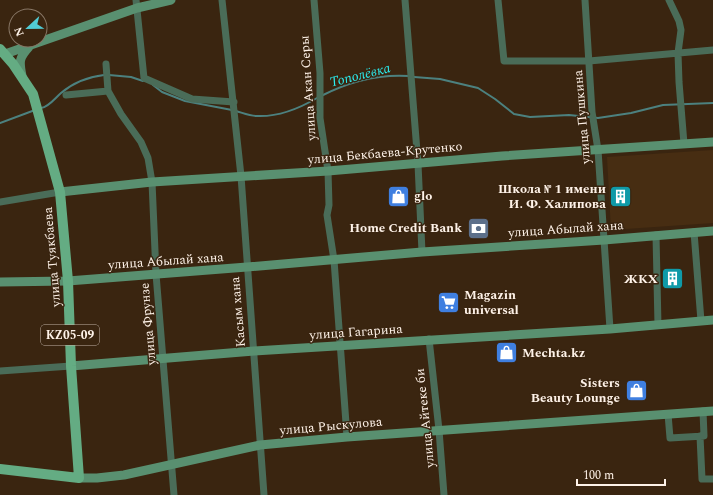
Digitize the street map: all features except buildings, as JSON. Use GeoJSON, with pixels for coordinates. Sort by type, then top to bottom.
{"type":"FeatureCollection","features":[{"type":"Feature","properties":{"kind":"main road","name":"улица Туякбаева"},"geometry":{"type":"LineString","coordinates":[[3,51],[22,76],[33,94],[60,192],[68,281],[79,478]]}},
{"type":"Feature","properties":{"kind":"main road","name":"улица Рыскулова"},"geometry":{"type":"LineString","coordinates":[[0,469],[79,478]]}},
{"type":"Feature","properties":{"kind":"street"},"geometry":{"type":"LineString","coordinates":[[48,38],[136,4],[171,0]]}},
{"type":"Feature","properties":{"kind":"street"},"geometry":{"type":"LineString","coordinates":[[136,4],[144,78],[192,99],[234,102],[222,0]]}},
{"type":"Feature","properties":{"kind":"street","name":"улица Акан Серы"},"geometry":{"type":"LineString","coordinates":[[314,0],[320,74],[320,118],[328,171],[329,205],[327,214],[334,260],[347,437]]}},
{"type":"Feature","properties":{"kind":"street"},"geometry":{"type":"LineString","coordinates":[[405,0],[413,83],[422,252]]}},
{"type":"Feature","properties":{"kind":"street"},"geometry":{"type":"LineString","coordinates":[[498,0],[504,61],[589,61],[713,50]]}},
{"type":"Feature","properties":{"kind":"street","name":"улица Пушкина"},"geometry":{"type":"LineString","coordinates":[[585,0],[592,112],[598,150],[610,329]]}},
{"type":"Feature","properties":{"kind":"street"},"geometry":{"type":"LineString","coordinates":[[669,0],[679,21],[681,30],[678,53],[684,144]]}},
{"type":"Feature","properties":{"kind":"street"},"geometry":{"type":"LineString","coordinates":[[3,51],[17,48]]}},
{"type":"Feature","properties":{"kind":"street"},"geometry":{"type":"LineString","coordinates":[[22,76],[20,56],[28,48]]}},
{"type":"Feature","properties":{"kind":"street","name":"улица Фрунзе"},"geometry":{"type":"LineString","coordinates":[[106,64],[108,91],[121,114],[141,142],[148,158],[152,182],[156,274],[174,495]]}},
{"type":"Feature","properties":{"kind":"street"},"geometry":{"type":"LineString","coordinates":[[66,95],[108,91]]}},
{"type":"Feature","properties":{"kind":"street","name":"Касым хана"},"geometry":{"type":"LineString","coordinates":[[234,102],[235,126],[241,176],[264,495]]}},
{"type":"Feature","properties":{"kind":"street","name":"улица Бекбаева-Крутенко"},"geometry":{"type":"LineString","coordinates":[[60,192],[152,182],[328,171],[502,156],[713,142]]}},
{"type":"Feature","properties":{"kind":"street"},"geometry":{"type":"LineString","coordinates":[[0,202],[60,192]]}},
{"type":"Feature","properties":{"kind":"street","name":"улица Абылай хана"},"geometry":{"type":"LineString","coordinates":[[0,282],[68,281],[422,252],[713,231]]}},
{"type":"Feature","properties":{"kind":"street"},"geometry":{"type":"LineString","coordinates":[[694,232],[701,321]]}},
{"type":"Feature","properties":{"kind":"street"},"geometry":{"type":"LineString","coordinates":[[656,235],[658,325]]}},
{"type":"Feature","properties":{"kind":"street","name":"улица Гагарина"},"geometry":{"type":"LineString","coordinates":[[0,371],[254,351],[610,329],[713,320]]}},
{"type":"Feature","properties":{"kind":"street","name":"улица Айтеке би"},"geometry":{"type":"LineString","coordinates":[[429,340],[439,430],[444,495]]}},
{"type":"Feature","properties":{"kind":"street","name":"улица Рыскулова"},"geometry":{"type":"LineString","coordinates":[[79,478],[124,475],[260,445],[347,437],[713,410]]}},
{"type":"Feature","properties":{"kind":"street"},"geometry":{"type":"LineString","coordinates":[[668,414],[670,438],[704,436],[703,411]]}},
{"type":"Feature","properties":{"kind":"street"},"geometry":{"type":"LineString","coordinates":[[700,436],[702,479],[713,479]]}},
{"type":"Feature","properties":{"kind":"shaded area"},"geometry":{"type":"Polygon","coordinates":[[[713,150],[713,223],[611,230],[607,157],[713,150]]]}},
{"type":"Feature","properties":{"kind":"waterway","name":"Тополёвка"},"geometry":{"type":"LineString","coordinates":[[41,108],[49,104],[66,89],[76,83],[92,77],[104,75]]}},
{"type":"Feature","properties":{"kind":"waterway","name":"Тополёвка"},"geometry":{"type":"LineString","coordinates":[[109,75],[131,77],[143,81]]}},
{"type":"Feature","properties":{"kind":"waterway","name":"Тополёвка"},"geometry":{"type":"LineString","coordinates":[[321,96],[364,80],[386,76],[409,76]]}},
{"type":"Feature","properties":{"kind":"waterway","name":"Тополёвка"},"geometry":{"type":"LineString","coordinates":[[414,77],[440,79],[478,88],[514,114],[530,117],[569,115],[598,118],[631,113],[663,105],[713,103]]}},
{"type":"Feature","properties":{"kind":"waterway","name":"Тополёвка"},"geometry":{"type":"LineString","coordinates":[[153,85],[162,92],[185,101],[232,110]]}},
{"type":"Feature","properties":{"kind":"waterway","name":"Тополёвка"},"geometry":{"type":"LineString","coordinates":[[236,111],[254,116],[273,115],[296,108],[317,98]]}},
{"type":"Feature","properties":{"kind":"waterway","name":"Тополёвка"},"geometry":{"type":"LineString","coordinates":[[0,123],[35,110]]}},
{"type":"Feature","properties":{"kind":"place","name":"glo"},"geometry":{"type":"Point","coordinates":[399,196]}},
{"type":"Feature","properties":{"kind":"place","name":"Школа № 1 имени И. Ф. Халипова"},"geometry":{"type":"Point","coordinates":[621,196]}},
{"type":"Feature","properties":{"kind":"place","name":"Home Credit Bank"},"geometry":{"type":"Point","coordinates":[478,228]}},
{"type":"Feature","properties":{"kind":"place","name":"ЖКХ"},"geometry":{"type":"Point","coordinates":[673,279]}},
{"type":"Feature","properties":{"kind":"place","name":"Magazin universal"},"geometry":{"type":"Point","coordinates":[448,302]}},
{"type":"Feature","properties":{"kind":"place","name":"Mechta.kz"},"geometry":{"type":"Point","coordinates":[507,353]}},
{"type":"Feature","properties":{"kind":"place","name":"Sisters Beauty Lounge"},"geometry":{"type":"Point","coordinates":[636,390]}}]}
